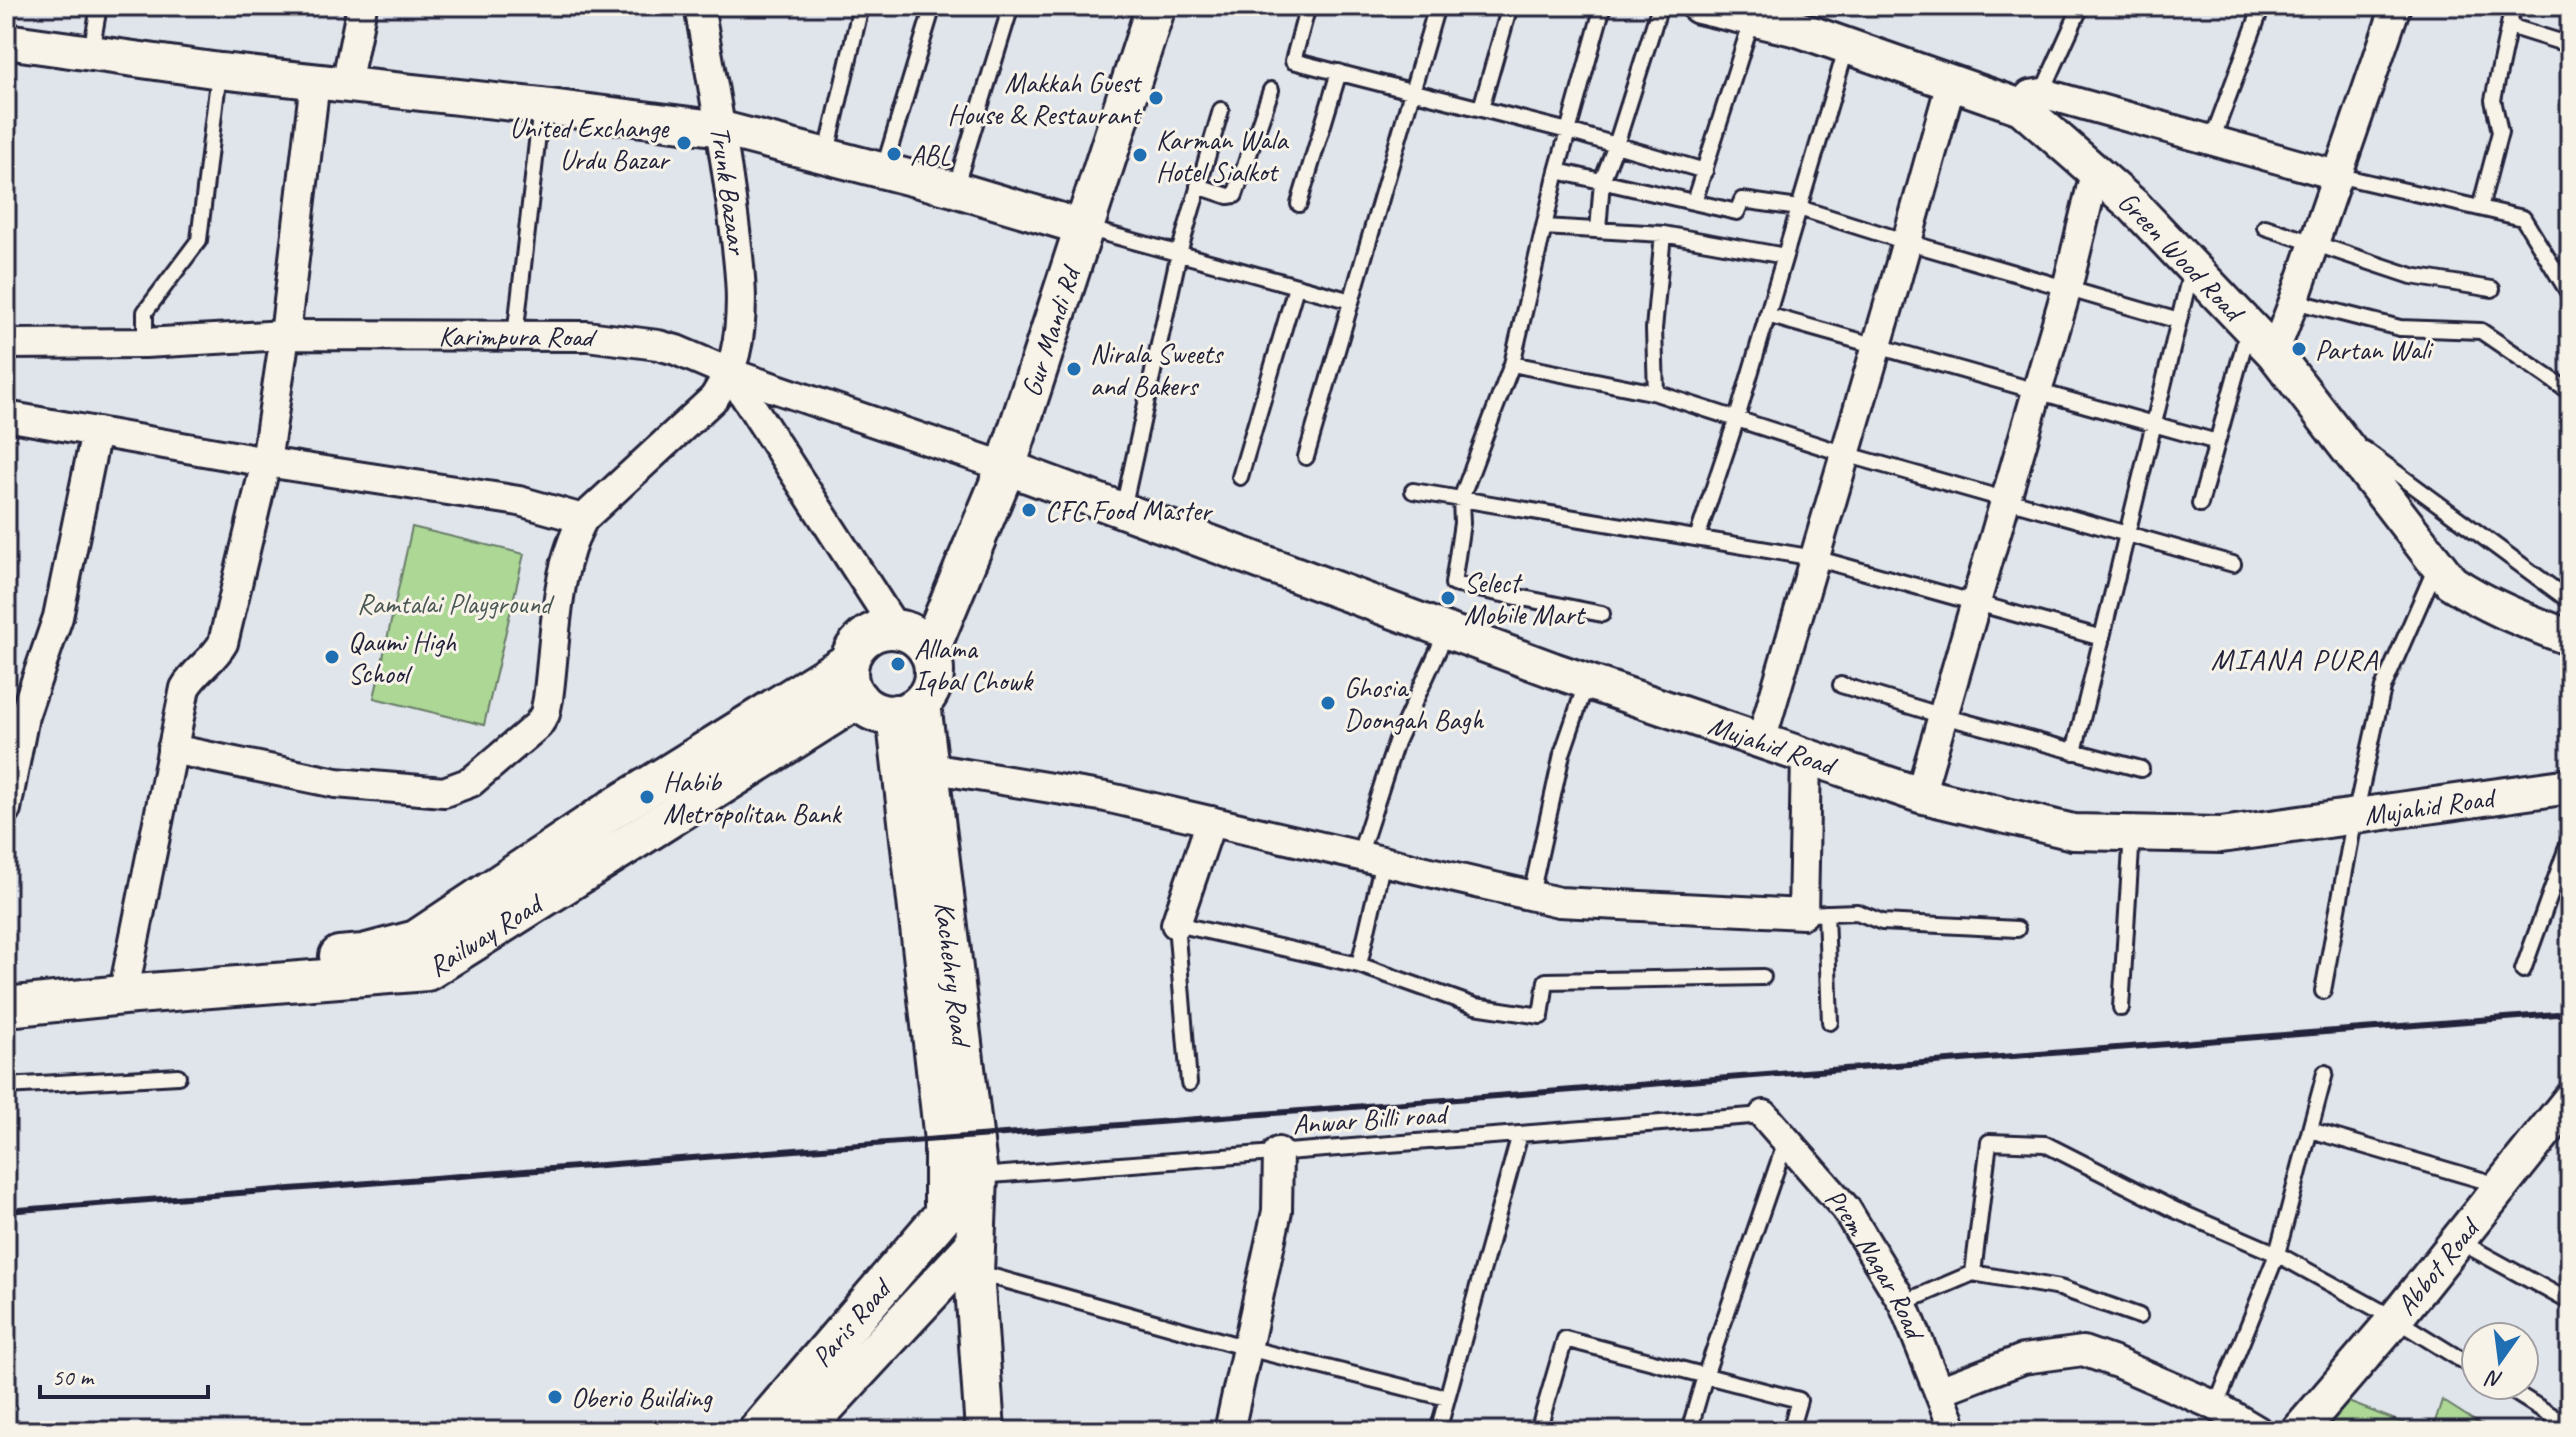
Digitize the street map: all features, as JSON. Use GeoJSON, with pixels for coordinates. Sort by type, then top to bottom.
{"type":"FeatureCollection","features":[{"type":"Feature","properties":{"kind":"main road","name":"Gur Mandi Rd"},"geometry":{"type":"LineString","coordinates":[[929,652],[1006,467],[1156,6]]}},
{"type":"Feature","properties":{"kind":"main road"},"geometry":{"type":"LineString","coordinates":[[895,628],[921,640],[934,665],[934,679],[929,692],[908,709],[882,714],[858,699],[851,687],[849,662],[856,646],[867,636],[895,628]]}},
{"type":"Feature","properties":{"kind":"main road"},"geometry":{"type":"LineString","coordinates":[[6,988],[125,986],[363,954],[416,940],[611,810],[849,662]]}},
{"type":"Feature","properties":{"kind":"main road","name":"Railway Road"},"geometry":{"type":"LineString","coordinates":[[6,1007],[125,986],[427,971],[858,699]]}},
{"type":"Feature","properties":{"kind":"main road","name":"Kachehry Road"},"geometry":{"type":"LineString","coordinates":[[908,709],[929,768],[975,1156],[974,1258],[985,1431]]}},
{"type":"Feature","properties":{"kind":"main road","name":"Kachehry Road"},"geometry":{"type":"LineString","coordinates":[[908,709],[944,1140],[944,1214]]}},
{"type":"Feature","properties":{"kind":"main road","name":"Paris Road"},"geometry":{"type":"LineString","coordinates":[[758,1431],[944,1214]]}},
{"type":"Feature","properties":{"kind":"main road","name":"Paris Road"},"geometry":{"type":"LineString","coordinates":[[802,1431],[974,1258]]}},
{"type":"Feature","properties":{"kind":"street"},"geometry":{"type":"LineString","coordinates":[[125,986],[185,688],[191,677],[217,654],[223,643],[266,462],[285,335],[330,83],[362,6]]}},
{"type":"Feature","properties":{"kind":"street","name":"Trunk Bazaar"},"geometry":{"type":"LineString","coordinates":[[699,6],[722,129],[741,276],[742,312],[730,373]]}},
{"type":"Feature","properties":{"kind":"street","name":"Green Wood Road"},"geometry":{"type":"LineString","coordinates":[[1699,6],[1745,14],[1798,29],[1951,83],[2031,100],[2095,173],[2134,206],[2274,353],[2451,582],[2510,616],[2570,638]]}},
{"type":"Feature","properties":{"kind":"street"},"geometry":{"type":"LineString","coordinates":[[2274,353],[2396,6]]}},
{"type":"Feature","properties":{"kind":"street"},"geometry":{"type":"LineString","coordinates":[[6,41],[220,71],[722,129],[954,189],[1085,228]]}},
{"type":"Feature","properties":{"kind":"street"},"geometry":{"type":"LineString","coordinates":[[1761,741],[1951,83]]}},
{"type":"Feature","properties":{"kind":"street"},"geometry":{"type":"LineString","coordinates":[[2031,100],[2212,140],[2336,175]]}},
{"type":"Feature","properties":{"kind":"street"},"geometry":{"type":"LineString","coordinates":[[1920,795],[2067,288],[2095,173]]}},
{"type":"Feature","properties":{"kind":"street","name":"Karimpura Road"},"geometry":{"type":"LineString","coordinates":[[6,344],[145,343],[285,335],[587,336],[676,350],[730,373],[1006,467]]}},
{"type":"Feature","properties":{"kind":"street"},"geometry":{"type":"LineString","coordinates":[[172,749],[346,785],[444,792],[471,782],[533,731],[545,714],[565,566],[583,519],[714,398],[730,373],[895,628]]}},
{"type":"Feature","properties":{"kind":"street"},"geometry":{"type":"LineString","coordinates":[[6,416],[266,462],[519,501],[583,519]]}},
{"type":"Feature","properties":{"kind":"street"},"geometry":{"type":"LineString","coordinates":[[6,809],[24,716],[58,617],[96,432]]}},
{"type":"Feature","properties":{"kind":"street","name":"Mujahid Road"},"geometry":{"type":"LineString","coordinates":[[1006,467],[1447,631],[1761,741],[1920,795],[2073,832],[2221,835],[2570,786]]}},
{"type":"Feature","properties":{"kind":"street"},"geometry":{"type":"LineString","coordinates":[[929,768],[1106,797],[1559,902],[1814,913],[1806,756]]}},
{"type":"Feature","properties":{"kind":"street"},"geometry":{"type":"LineString","coordinates":[[1176,924],[1211,821]]}},
{"type":"Feature","properties":{"kind":"street","name":"Abbot Road"},"geometry":{"type":"LineString","coordinates":[[2299,1431],[2395,1319],[2570,1100]]}},
{"type":"Feature","properties":{"kind":"street","name":"Prem Nagar Road"},"geometry":{"type":"LineString","coordinates":[[1764,1115],[1846,1209],[1903,1303],[1949,1417],[1951,1431]]}},
{"type":"Feature","properties":{"kind":"street"},"geometry":{"type":"LineString","coordinates":[[1229,1431],[1277,1211],[1278,1152]]}},
{"type":"Feature","properties":{"kind":"street"},"geometry":{"type":"LineString","coordinates":[[1939,1391],[2023,1359],[2083,1351],[2216,1406],[2258,1431]]}},
{"type":"Feature","properties":{"kind":"lane"},"geometry":{"type":"LineString","coordinates":[[90,52],[99,6]]}},
{"type":"Feature","properties":{"kind":"lane"},"geometry":{"type":"LineString","coordinates":[[826,157],[861,6]]}},
{"type":"Feature","properties":{"kind":"lane"},"geometry":{"type":"LineString","coordinates":[[883,172],[933,6]]}},
{"type":"Feature","properties":{"kind":"lane"},"geometry":{"type":"LineString","coordinates":[[954,189],[1011,6]]}},
{"type":"Feature","properties":{"kind":"lane"},"geometry":{"type":"LineString","coordinates":[[1308,6],[1293,61],[1568,131],[1705,171]]}},
{"type":"Feature","properties":{"kind":"lane"},"geometry":{"type":"LineString","coordinates":[[1306,457],[1437,6]]}},
{"type":"Feature","properties":{"kind":"lane"},"geometry":{"type":"LineString","coordinates":[[1481,108],[1510,6]]}},
{"type":"Feature","properties":{"kind":"lane"},"geometry":{"type":"LineString","coordinates":[[1602,614],[1453,584],[1462,523],[1461,499],[1512,364],[1557,171],[1603,6]]}},
{"type":"Feature","properties":{"kind":"lane"},"geometry":{"type":"LineString","coordinates":[[1598,230],[1602,181],[1660,6]]}},
{"type":"Feature","properties":{"kind":"lane"},"geometry":{"type":"LineString","coordinates":[[2031,100],[2081,6]]}},
{"type":"Feature","properties":{"kind":"lane"},"geometry":{"type":"LineString","coordinates":[[2212,140],[2262,6]]}},
{"type":"Feature","properties":{"kind":"lane"},"geometry":{"type":"LineString","coordinates":[[2480,208],[2500,132],[2493,100],[2513,6]]}},
{"type":"Feature","properties":{"kind":"lane"},"geometry":{"type":"LineString","coordinates":[[1694,202],[1705,171],[1745,14]]}},
{"type":"Feature","properties":{"kind":"lane"},"geometry":{"type":"LineString","coordinates":[[2509,26],[2570,45]]}},
{"type":"Feature","properties":{"kind":"lane"},"geometry":{"type":"LineString","coordinates":[[1697,538],[1737,418],[1847,46]]}},
{"type":"Feature","properties":{"kind":"lane"},"geometry":{"type":"LineString","coordinates":[[145,343],[145,312],[199,240],[220,71]]}},
{"type":"Feature","properties":{"kind":"lane"},"geometry":{"type":"LineString","coordinates":[[1299,204],[1339,72]]}},
{"type":"Feature","properties":{"kind":"lane"},"geometry":{"type":"LineString","coordinates":[[1198,186],[1228,196],[1235,195],[1271,90]]}},
{"type":"Feature","properties":{"kind":"lane"},"geometry":{"type":"LineString","coordinates":[[515,337],[541,106]]}},
{"type":"Feature","properties":{"kind":"lane"},"geometry":{"type":"LineString","coordinates":[[1123,509],[1179,253],[1221,110]]}},
{"type":"Feature","properties":{"kind":"lane"},"geometry":{"type":"LineString","coordinates":[[1557,171],[1737,212],[1742,200],[1799,208],[2179,321]]}},
{"type":"Feature","properties":{"kind":"lane"},"geometry":{"type":"LineString","coordinates":[[2336,175],[2523,218],[2570,295]]}},
{"type":"Feature","properties":{"kind":"lane"},"geometry":{"type":"LineString","coordinates":[[1544,227],[1663,234],[1785,256]]}},
{"type":"Feature","properties":{"kind":"lane"},"geometry":{"type":"LineString","coordinates":[[2265,227],[2412,276],[2492,289]]}},
{"type":"Feature","properties":{"kind":"lane"},"geometry":{"type":"LineString","coordinates":[[1085,228],[1351,301]]}},
{"type":"Feature","properties":{"kind":"lane"},"geometry":{"type":"LineString","coordinates":[[1656,393],[1654,329],[1663,234]]}},
{"type":"Feature","properties":{"kind":"lane"},"geometry":{"type":"LineString","coordinates":[[2074,752],[2192,267]]}},
{"type":"Feature","properties":{"kind":"lane"},"geometry":{"type":"LineString","coordinates":[[1240,477],[1296,287]]}},
{"type":"Feature","properties":{"kind":"lane"},"geometry":{"type":"LineString","coordinates":[[2294,301],[2400,328],[2481,331],[2570,392]]}},
{"type":"Feature","properties":{"kind":"lane"},"geometry":{"type":"LineString","coordinates":[[1767,315],[2217,442]]}},
{"type":"Feature","properties":{"kind":"lane"},"geometry":{"type":"LineString","coordinates":[[2200,504],[2249,327]]}},
{"type":"Feature","properties":{"kind":"lane"},"geometry":{"type":"LineString","coordinates":[[1512,364],[1656,393],[1845,454],[2233,564]]}},
{"type":"Feature","properties":{"kind":"lane"},"geometry":{"type":"LineString","coordinates":[[2327,422],[2570,601]]}},
{"type":"Feature","properties":{"kind":"lane"},"geometry":{"type":"LineString","coordinates":[[1413,491],[1815,558],[2102,638]]}},
{"type":"Feature","properties":{"kind":"lane"},"geometry":{"type":"LineString","coordinates":[[2323,991],[2355,816],[2383,688],[2437,565]]}},
{"type":"Feature","properties":{"kind":"lane"},"geometry":{"type":"LineString","coordinates":[[1359,965],[1371,858],[1396,742],[1447,631]]}},
{"type":"Feature","properties":{"kind":"lane"},"geometry":{"type":"LineString","coordinates":[[1531,895],[1562,754],[1587,681]]}},
{"type":"Feature","properties":{"kind":"lane"},"geometry":{"type":"LineString","coordinates":[[1841,685],[2141,769]]}},
{"type":"Feature","properties":{"kind":"lane"},"geometry":{"type":"LineString","coordinates":[[2121,1008],[2132,833]]}},
{"type":"Feature","properties":{"kind":"lane"},"geometry":{"type":"LineString","coordinates":[[2523,970],[2570,839]]}},
{"type":"Feature","properties":{"kind":"lane"},"geometry":{"type":"LineString","coordinates":[[1830,1022],[1814,913],[1857,912],[1882,922],[2017,929]]}},
{"type":"Feature","properties":{"kind":"lane"},"geometry":{"type":"LineString","coordinates":[[1189,1083],[1176,924],[1359,965],[1475,1006],[1541,1016],[1546,981],[1763,977]]}},
{"type":"Feature","properties":{"kind":"lane"},"geometry":{"type":"LineString","coordinates":[[2216,1406],[2277,1254],[2325,1073]]}},
{"type":"Feature","properties":{"kind":"lane"},"geometry":{"type":"LineString","coordinates":[[6,1086],[178,1076]]}},
{"type":"Feature","properties":{"kind":"lane","name":"Anwar Billi road"},"geometry":{"type":"LineString","coordinates":[[975,1156],[1278,1152],[1764,1115]]}},
{"type":"Feature","properties":{"kind":"lane"},"geometry":{"type":"LineString","coordinates":[[2310,1130],[2502,1186]]}},
{"type":"Feature","properties":{"kind":"lane"},"geometry":{"type":"LineString","coordinates":[[1438,1431],[1520,1134]]}},
{"type":"Feature","properties":{"kind":"lane"},"geometry":{"type":"LineString","coordinates":[[1689,1431],[1786,1140]]}},
{"type":"Feature","properties":{"kind":"lane"},"geometry":{"type":"LineString","coordinates":[[1973,1273],[1989,1142],[2045,1144],[2175,1210],[2277,1254],[2395,1319],[2460,1359]]}},
{"type":"Feature","properties":{"kind":"lane"},"geometry":{"type":"LineString","coordinates":[[2457,1240],[2570,1302]]}},
{"type":"Feature","properties":{"kind":"lane"},"geometry":{"type":"LineString","coordinates":[[974,1258],[1247,1348],[1447,1398]]}},
{"type":"Feature","properties":{"kind":"lane"},"geometry":{"type":"LineString","coordinates":[[1903,1303],[1973,1273],[2060,1288],[2139,1316]]}},
{"type":"Feature","properties":{"kind":"lane"},"geometry":{"type":"LineString","coordinates":[[1538,1431],[1565,1339],[1799,1400],[1790,1431]]}},
{"type":"Feature","properties":{"kind":"lane"},"geometry":{"type":"LineString","coordinates":[[2529,1401],[2570,1427]]}},
{"type":"Feature","properties":{"kind":"green space","name":"Ramtalai Playground"},"geometry":{"type":"Polygon","coordinates":[[[412,527],[524,554],[484,725],[374,698],[412,527]]]}},
{"type":"Feature","properties":{"kind":"green space"},"geometry":{"type":"Polygon","coordinates":[[[2330,1395],[2424,1431],[2299,1431],[2330,1395]]]}},
{"type":"Feature","properties":{"kind":"green space"},"geometry":{"type":"Polygon","coordinates":[[[2442,1400],[2481,1425],[2477,1431],[2432,1431],[2442,1400]]]}},
{"type":"Feature","properties":{"kind":"railway"},"geometry":{"type":"LineString","coordinates":[[6,1211],[2570,1013]]}},
{"type":"Feature","properties":{"kind":"place","name":"Makkah Guest House & Restaurant"},"geometry":{"type":"Point","coordinates":[1156,98]}},
{"type":"Feature","properties":{"kind":"place","name":"United Exchange Urdu Bazar"},"geometry":{"type":"Point","coordinates":[684,143]}},
{"type":"Feature","properties":{"kind":"place","name":"ABL"},"geometry":{"type":"Point","coordinates":[894,154]}},
{"type":"Feature","properties":{"kind":"place","name":"Karman Wala Hotel Sialkot"},"geometry":{"type":"Point","coordinates":[1140,155]}},
{"type":"Feature","properties":{"kind":"place","name":"Partan Wali"},"geometry":{"type":"Point","coordinates":[2299,349]}},
{"type":"Feature","properties":{"kind":"place","name":"Nirala Sweets and Bakers"},"geometry":{"type":"Point","coordinates":[1074,369]}},
{"type":"Feature","properties":{"kind":"place","name":"CFC Food Master"},"geometry":{"type":"Point","coordinates":[1029,510]}},
{"type":"Feature","properties":{"kind":"place","name":"Select Mobile Mart"},"geometry":{"type":"Point","coordinates":[1448,598]}},
{"type":"Feature","properties":{"kind":"place","name":"Qaumi High School"},"geometry":{"type":"Point","coordinates":[332,657]}},
{"type":"Feature","properties":{"kind":"place","name":"Allama Iqbal Chowk"},"geometry":{"type":"Point","coordinates":[898,664]}},
{"type":"Feature","properties":{"kind":"place","name":"Ghosia Doongah Bagh"},"geometry":{"type":"Point","coordinates":[1328,703]}},
{"type":"Feature","properties":{"kind":"place","name":"Habib Metropolitan Bank"},"geometry":{"type":"Point","coordinates":[647,797]}},
{"type":"Feature","properties":{"kind":"place","name":"Oberio Building"},"geometry":{"type":"Point","coordinates":[555,1397]}},
{"type":"Feature","properties":{"kind":"district","name":"MIANA PURA"},"geometry":{"type":"Point","coordinates":[2295,659]}}]}
